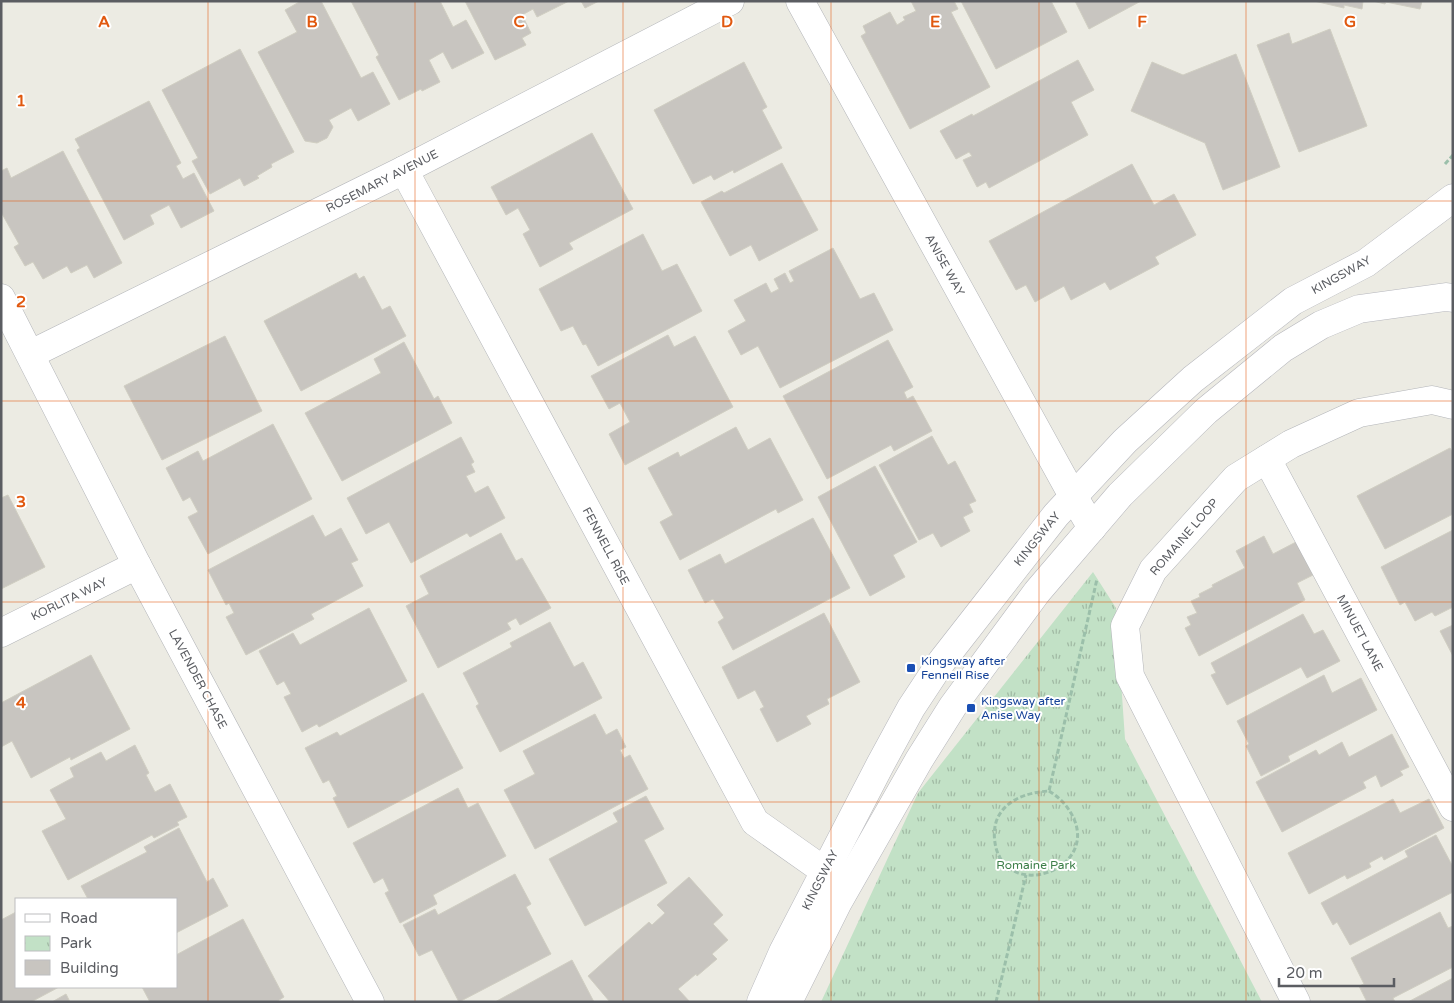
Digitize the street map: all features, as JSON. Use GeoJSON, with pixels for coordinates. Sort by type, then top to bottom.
{"type":"FeatureCollection","features":[{"type":"Feature","properties":{"kind":"street","name":"ROSEMARY AVENUE"},"geometry":{"type":"LineString","coordinates":[[31,354],[404,170],[730,1]]}},
{"type":"Feature","properties":{"kind":"street","name":"ANISE WAY"},"geometry":{"type":"LineString","coordinates":[[800,1],[1092,528]]}},
{"type":"Feature","properties":{"kind":"street","name":"FENNELL RISE"},"geometry":{"type":"LineString","coordinates":[[404,170],[755,822],[824,872],[847,886]]}},
{"type":"Feature","properties":{"kind":"street","name":"KINGSWAY"},"geometry":{"type":"LineString","coordinates":[[761,1002],[783,952],[911,708],[942,661],[1032,546],[1074,497],[1125,442],[1193,379],[1293,302],[1366,263],[1453,198]]}},
{"type":"Feature","properties":{"kind":"street","name":"KINGSWAY"},"geometry":{"type":"LineString","coordinates":[[788,1002],[847,886],[919,760],[953,706],[1038,592],[1120,495],[1206,411],[1283,348],[1321,325],[1359,309],[1446,297],[1453,298]]}},
{"type":"Feature","properties":{"kind":"street","name":"LAVENDER CHASE"},"geometry":{"type":"LineString","coordinates":[[1,298],[137,565],[370,1002]]}},
{"type":"Feature","properties":{"kind":"street","name":"ROMAINE LOOP"},"geometry":{"type":"LineString","coordinates":[[1296,1002],[1130,676],[1125,626],[1153,570],[1236,478],[1291,444],[1359,413],[1432,400],[1453,405]]}},
{"type":"Feature","properties":{"kind":"street","name":"MINUET LANE"},"geometry":{"type":"LineString","coordinates":[[1268,459],[1453,807]]}},
{"type":"Feature","properties":{"kind":"street","name":"KORLITA WAY"},"geometry":{"type":"LineString","coordinates":[[1,632],[137,565]]}},
{"type":"Feature","properties":{"kind":"path"},"geometry":{"type":"LineString","coordinates":[[1048,791],[1097,579]]}},
{"type":"Feature","properties":{"kind":"path"},"geometry":{"type":"LineString","coordinates":[[1048,791],[1058,796],[1070,810],[1078,829],[1075,851],[1064,864],[1046,874],[1026,875],[1013,871],[1002,860],[997,850],[993,834],[996,820],[1009,803],[1021,795],[1048,791]]}},
{"type":"Feature","properties":{"kind":"path"},"geometry":{"type":"LineString","coordinates":[[996,1002],[1026,875]]}},
{"type":"Feature","properties":{"kind":"green space","name":"Romaine Park"},"geometry":{"type":"Polygon","coordinates":[[[1093,572],[1116,608],[1125,739],[1262,1002],[821,1002],[918,793],[1093,572]]]}},
{"type":"Feature","properties":{"kind":"building"},"geometry":{"type":"Polygon","coordinates":[[[301,1],[321,1],[361,78],[373,72],[390,104],[358,121],[351,108],[329,120],[333,127],[327,138],[317,143],[305,141],[258,52],[297,32],[285,10],[301,1]]]}},
{"type":"Feature","properties":{"kind":"building"},"geometry":{"type":"Polygon","coordinates":[[[351,1],[440,1],[453,27],[466,20],[484,53],[452,69],[443,52],[429,60],[440,82],[399,100],[376,57],[379,55],[351,1]]]}},
{"type":"Feature","properties":{"kind":"building"},"geometry":{"type":"Polygon","coordinates":[[[465,1],[569,1],[537,17],[533,9],[522,15],[531,33],[522,38],[526,45],[495,60],[465,1]]]}},
{"type":"Feature","properties":{"kind":"building"},"geometry":{"type":"Polygon","coordinates":[[[581,1],[599,1],[585,8],[581,1]]]}},
{"type":"Feature","properties":{"kind":"building"},"geometry":{"type":"Polygon","coordinates":[[[911,1],[954,1],[958,9],[951,12],[990,87],[910,129],[861,36],[866,33],[863,26],[890,12],[897,25],[905,20],[903,17],[916,11],[911,1]]]}},
{"type":"Feature","properties":{"kind":"building"},"geometry":{"type":"Polygon","coordinates":[[[961,1],[1051,1],[1067,32],[996,69],[961,1]]]}},
{"type":"Feature","properties":{"kind":"building"},"geometry":{"type":"Polygon","coordinates":[[[1075,1],[1141,1],[1089,29],[1075,1]]]}},
{"type":"Feature","properties":{"kind":"building"},"geometry":{"type":"Polygon","coordinates":[[[1314,1],[1363,1],[1362,9],[1344,5],[1344,8],[1314,1]]]}},
{"type":"Feature","properties":{"kind":"building"},"geometry":{"type":"Polygon","coordinates":[[[1373,1],[1422,1],[1420,9],[1373,1]]]}},
{"type":"Feature","properties":{"kind":"building"},"geometry":{"type":"Polygon","coordinates":[[[1330,29],[1367,126],[1299,152],[1257,45],[1289,33],[1292,44],[1330,29]]]}},
{"type":"Feature","properties":{"kind":"building"},"geometry":{"type":"Polygon","coordinates":[[[240,49],[294,152],[271,164],[272,167],[257,176],[259,178],[244,186],[240,178],[210,194],[192,161],[198,158],[162,90],[240,49]]]}},
{"type":"Feature","properties":{"kind":"building"},"geometry":{"type":"Polygon","coordinates":[[[1236,54],[1280,167],[1223,190],[1205,143],[1131,111],[1152,62],[1183,75],[1236,54]]]}},
{"type":"Feature","properties":{"kind":"building"},"geometry":{"type":"Polygon","coordinates":[[[1078,60],[1094,90],[1071,102],[1088,135],[989,188],[986,182],[977,187],[963,160],[972,156],[969,152],[956,159],[940,131],[972,114],[973,116],[1078,60]]]}},
{"type":"Feature","properties":{"kind":"building"},"geometry":{"type":"Polygon","coordinates":[[[744,62],[767,107],[762,110],[782,148],[734,173],[733,170],[714,180],[711,175],[693,184],[654,110],[744,62]]]}},
{"type":"Feature","properties":{"kind":"building"},"geometry":{"type":"Polygon","coordinates":[[[149,101],[181,163],[176,166],[183,179],[194,173],[214,211],[181,228],[169,205],[150,215],[154,224],[124,240],[77,150],[80,148],[75,139],[149,101]]]}},
{"type":"Feature","properties":{"kind":"building"},"geometry":{"type":"Polygon","coordinates":[[[592,133],[633,209],[569,243],[573,249],[540,267],[523,234],[530,230],[518,208],[506,215],[491,187],[592,133]]]}},
{"type":"Feature","properties":{"kind":"building"},"geometry":{"type":"Polygon","coordinates":[[[63,151],[122,263],[94,278],[87,265],[71,273],[67,266],[43,279],[33,262],[25,266],[14,247],[19,244],[1,212],[1,171],[7,168],[11,178],[63,151]]]}},
{"type":"Feature","properties":{"kind":"building"},"geometry":{"type":"Polygon","coordinates":[[[782,163],[818,230],[759,261],[751,245],[730,256],[701,202],[722,191],[724,193],[782,163]]]}},
{"type":"Feature","properties":{"kind":"building"},"geometry":{"type":"Polygon","coordinates":[[[1132,164],[1154,205],[1174,194],[1196,235],[1155,257],[1159,264],[1110,290],[1105,282],[1071,300],[1064,286],[1035,302],[1026,285],[1016,290],[989,241],[1132,164]]]}},
{"type":"Feature","properties":{"kind":"building"},"geometry":{"type":"Polygon","coordinates":[[[643,234],[662,271],[677,264],[702,311],[598,366],[586,344],[583,345],[573,326],[561,331],[539,289],[643,234]]]}},
{"type":"Feature","properties":{"kind":"building"},"geometry":{"type":"Polygon","coordinates":[[[833,248],[860,299],[874,293],[893,330],[780,388],[758,346],[741,355],[728,331],[746,321],[734,300],[766,283],[771,293],[779,289],[774,279],[785,273],[790,283],[794,281],[789,271],[833,248]]]}},
{"type":"Feature","properties":{"kind":"building"},"geometry":{"type":"Polygon","coordinates":[[[356,273],[359,279],[364,276],[382,310],[390,306],[406,336],[301,391],[264,321],[356,273]]]}},
{"type":"Feature","properties":{"kind":"building"},"geometry":{"type":"Polygon","coordinates":[[[668,335],[674,347],[695,336],[733,407],[625,465],[609,434],[630,422],[620,403],[609,409],[591,376],[668,335]]]}},
{"type":"Feature","properties":{"kind":"building"},"geometry":{"type":"Polygon","coordinates":[[[225,336],[262,411],[162,460],[124,386],[225,336]]]}},
{"type":"Feature","properties":{"kind":"building"},"geometry":{"type":"Polygon","coordinates":[[[888,340],[913,387],[904,392],[907,399],[913,396],[932,431],[894,451],[891,445],[827,479],[783,396],[888,340]]]}},
{"type":"Feature","properties":{"kind":"building"},"geometry":{"type":"Polygon","coordinates":[[[404,342],[434,399],[438,396],[452,423],[342,481],[305,413],[381,373],[374,359],[404,342]]]}},
{"type":"Feature","properties":{"kind":"building"},"geometry":{"type":"Polygon","coordinates":[[[273,424],[312,499],[208,554],[188,517],[198,512],[190,497],[183,501],[166,468],[198,451],[203,461],[273,424]]]}},
{"type":"Feature","properties":{"kind":"building"},"geometry":{"type":"Polygon","coordinates":[[[736,427],[748,450],[770,438],[803,500],[778,513],[776,509],[680,560],[660,522],[673,515],[648,468],[678,452],[680,457],[736,427]]]}},
{"type":"Feature","properties":{"kind":"building"},"geometry":{"type":"Polygon","coordinates":[[[932,436],[948,465],[955,461],[976,501],[969,504],[973,512],[963,517],[970,531],[941,547],[933,533],[919,540],[879,465],[932,436]]]}},
{"type":"Feature","properties":{"kind":"building"},"geometry":{"type":"Polygon","coordinates":[[[461,437],[474,462],[471,464],[475,472],[466,476],[475,493],[488,486],[505,518],[470,537],[467,533],[411,563],[389,522],[366,534],[347,498],[461,437]]]}},
{"type":"Feature","properties":{"kind":"building"},"geometry":{"type":"Polygon","coordinates":[[[1450,448],[1453,453],[1453,514],[1385,549],[1357,496],[1450,448]]]}},
{"type":"Feature","properties":{"kind":"building"},"geometry":{"type":"Polygon","coordinates":[[[875,466],[917,542],[893,555],[905,577],[870,596],[818,497],[875,466]]]}},
{"type":"Feature","properties":{"kind":"building"},"geometry":{"type":"Polygon","coordinates":[[[8,495],[45,567],[1,589],[1,498],[8,495]]]}},
{"type":"Feature","properties":{"kind":"building"},"geometry":{"type":"Polygon","coordinates":[[[313,515],[325,537],[341,528],[358,560],[351,563],[363,586],[311,614],[314,619],[246,655],[226,617],[234,613],[229,603],[226,605],[208,570],[313,515]]]}},
{"type":"Feature","properties":{"kind":"building"},"geometry":{"type":"Polygon","coordinates":[[[813,518],[850,588],[733,650],[718,622],[724,618],[713,599],[705,603],[688,570],[720,554],[725,564],[813,518]]]}},
{"type":"Feature","properties":{"kind":"building"},"geometry":{"type":"Polygon","coordinates":[[[1453,530],[1453,607],[1435,616],[1432,612],[1415,621],[1405,602],[1400,605],[1381,567],[1453,530]]]}},
{"type":"Feature","properties":{"kind":"building"},"geometry":{"type":"Polygon","coordinates":[[[501,533],[516,561],[522,558],[551,608],[520,625],[516,618],[507,623],[511,629],[438,668],[406,606],[429,594],[420,576],[501,533]]]}},
{"type":"Feature","properties":{"kind":"building"},"geometry":{"type":"Polygon","coordinates":[[[1264,536],[1273,554],[1296,542],[1313,575],[1297,583],[1305,600],[1199,656],[1185,628],[1191,625],[1187,617],[1197,613],[1191,601],[1200,597],[1199,594],[1213,587],[1212,585],[1245,568],[1236,551],[1264,536]]]}},
{"type":"Feature","properties":{"kind":"building"},"geometry":{"type":"Polygon","coordinates":[[[369,608],[407,681],[319,727],[317,724],[302,732],[284,697],[291,694],[284,681],[277,685],[259,651],[293,633],[300,645],[369,608]]]}},
{"type":"Feature","properties":{"kind":"building"},"geometry":{"type":"Polygon","coordinates":[[[824,613],[860,682],[827,699],[829,704],[806,716],[811,724],[777,742],[760,709],[764,707],[755,690],[738,699],[722,667],[824,613]]]}},
{"type":"Feature","properties":{"kind":"building"},"geometry":{"type":"Polygon","coordinates":[[[1303,614],[1314,634],[1323,630],[1340,661],[1307,678],[1301,667],[1227,705],[1211,675],[1216,673],[1211,663],[1303,614]]]}},
{"type":"Feature","properties":{"kind":"building"},"geometry":{"type":"Polygon","coordinates":[[[550,622],[574,667],[583,662],[602,698],[500,752],[476,706],[479,704],[463,673],[512,647],[510,643],[550,622]]]}},
{"type":"Feature","properties":{"kind":"building"},"geometry":{"type":"Polygon","coordinates":[[[1453,625],[1453,656],[1440,631],[1453,625]]]}},
{"type":"Feature","properties":{"kind":"building"},"geometry":{"type":"Polygon","coordinates":[[[91,655],[130,729],[71,760],[70,757],[31,778],[12,741],[1,747],[1,703],[91,655]]]}},
{"type":"Feature","properties":{"kind":"building"},"geometry":{"type":"Polygon","coordinates":[[[1324,675],[1332,693],[1361,678],[1377,710],[1288,756],[1290,761],[1261,776],[1246,746],[1249,744],[1237,721],[1324,675]]]}},
{"type":"Feature","properties":{"kind":"building"},"geometry":{"type":"Polygon","coordinates":[[[423,693],[463,768],[348,828],[333,798],[337,796],[329,780],[323,783],[305,748],[337,732],[340,736],[423,693]]]}},
{"type":"Feature","properties":{"kind":"building"},"geometry":{"type":"Polygon","coordinates":[[[595,714],[606,735],[617,729],[626,747],[620,750],[624,758],[630,755],[648,789],[535,849],[504,790],[535,774],[523,751],[595,714]]]}},
{"type":"Feature","properties":{"kind":"building"},"geometry":{"type":"Polygon","coordinates":[[[1392,734],[1409,767],[1400,771],[1403,775],[1381,787],[1376,775],[1363,782],[1366,788],[1282,832],[1256,782],[1316,750],[1319,755],[1342,742],[1349,757],[1392,734]]]}},
{"type":"Feature","properties":{"kind":"building"},"geometry":{"type":"Polygon","coordinates":[[[135,745],[149,773],[146,775],[155,792],[170,784],[187,817],[177,822],[179,825],[154,838],[152,835],[68,880],[42,831],[66,819],[50,790],[74,777],[70,768],[101,752],[106,761],[135,745]]]}},
{"type":"Feature","properties":{"kind":"building"},"geometry":{"type":"Polygon","coordinates":[[[458,788],[468,808],[478,803],[506,856],[433,895],[437,904],[400,923],[385,893],[389,891],[383,878],[374,883],[353,843],[458,788]]]}},
{"type":"Feature","properties":{"kind":"building"},"geometry":{"type":"Polygon","coordinates":[[[646,796],[664,829],[644,840],[667,883],[585,926],[549,859],[618,822],[613,813],[646,796]]]}},
{"type":"Feature","properties":{"kind":"building"},"geometry":{"type":"Polygon","coordinates":[[[1393,799],[1400,813],[1429,799],[1444,828],[1384,860],[1382,856],[1369,863],[1371,867],[1347,879],[1345,875],[1309,894],[1288,853],[1393,799]]]}},
{"type":"Feature","properties":{"kind":"building"},"geometry":{"type":"Polygon","coordinates":[[[179,828],[207,882],[213,878],[228,906],[178,932],[178,898],[87,898],[81,886],[147,852],[144,847],[179,828]]]}},
{"type":"Feature","properties":{"kind":"building"},"geometry":{"type":"Polygon","coordinates":[[[1436,835],[1453,867],[1453,892],[1350,945],[1337,922],[1333,925],[1321,903],[1408,857],[1405,851],[1436,835]]]}},
{"type":"Feature","properties":{"kind":"building"},"geometry":{"type":"Polygon","coordinates":[[[515,874],[531,904],[526,907],[551,954],[459,1002],[432,950],[419,956],[403,925],[435,909],[438,915],[515,874]]]}},
{"type":"Feature","properties":{"kind":"building"},"geometry":{"type":"Polygon","coordinates":[[[689,877],[723,915],[713,924],[728,940],[712,954],[717,959],[678,989],[690,1002],[610,1002],[588,976],[649,922],[652,925],[665,913],[657,905],[689,877]]]}},
{"type":"Feature","properties":{"kind":"building"},"geometry":{"type":"Polygon","coordinates":[[[1440,912],[1448,928],[1453,926],[1453,967],[1393,998],[1395,1002],[1367,1002],[1359,986],[1364,984],[1351,958],[1440,912]]]}},
{"type":"Feature","properties":{"kind":"building"},"geometry":{"type":"Polygon","coordinates":[[[15,913],[15,988],[57,988],[31,1002],[1,1002],[1,920],[15,913]]]}},
{"type":"Feature","properties":{"kind":"building"},"geometry":{"type":"Polygon","coordinates":[[[243,919],[284,997],[276,1002],[150,1002],[143,988],[178,988],[178,954],[243,919]]]}},
{"type":"Feature","properties":{"kind":"building"},"geometry":{"type":"Polygon","coordinates":[[[572,960],[594,1002],[495,1002],[572,960]]]}},
{"type":"Feature","properties":{"kind":"building"},"geometry":{"type":"Polygon","coordinates":[[[1453,978],[1453,1002],[1408,1002],[1453,978]]]}},
{"type":"Feature","properties":{"kind":"building"},"geometry":{"type":"Polygon","coordinates":[[[66,994],[70,1002],[52,1002],[66,994]]]}},
{"type":"Feature","properties":{"kind":"place","name":"Kingsway after Fennell Rise"},"geometry":{"type":"Point","coordinates":[911,668]}},
{"type":"Feature","properties":{"kind":"place","name":"Kingsway after Anise Way"},"geometry":{"type":"Point","coordinates":[971,708]}}]}
